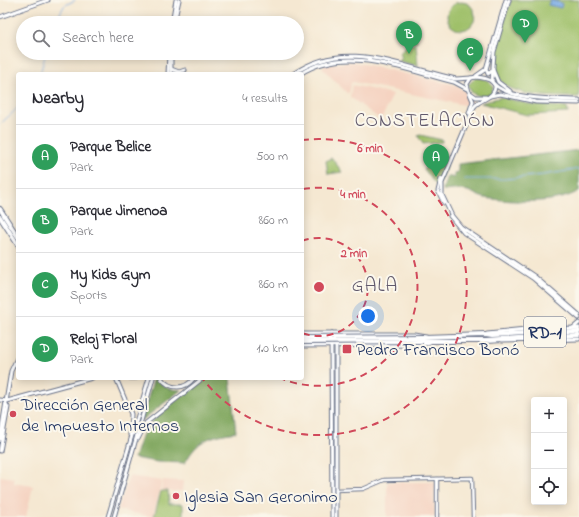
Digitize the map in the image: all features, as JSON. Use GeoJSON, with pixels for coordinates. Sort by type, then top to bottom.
{"type":"FeatureCollection","features":[{"type":"Feature","properties":{"kind":"highway"},"geometry":{"type":"LineString","coordinates":[[0,209],[16,234]]}},
{"type":"Feature","properties":{"kind":"highway"},"geometry":{"type":"LineString","coordinates":[[0,217],[16,242]]}},
{"type":"Feature","properties":{"kind":"highway","name":"RD-1"},"geometry":{"type":"LineString","coordinates":[[304,338],[423,339],[430,342],[498,340],[511,336],[579,330]]}},
{"type":"Feature","properties":{"kind":"highway","name":"RD-1"},"geometry":{"type":"LineString","coordinates":[[304,342],[423,339],[432,337],[485,335],[579,335]]}},
{"type":"Feature","properties":{"kind":"main road"},"geometry":{"type":"LineString","coordinates":[[0,17],[48,0]]}},
{"type":"Feature","properties":{"kind":"main road"},"geometry":{"type":"LineString","coordinates":[[170,0],[177,2],[174,16]]}},
{"type":"Feature","properties":{"kind":"main road"},"geometry":{"type":"LineString","coordinates":[[507,0],[486,69],[472,78],[467,84],[473,104],[439,184],[440,192],[451,218],[464,233],[534,279],[579,318]]}},
{"type":"Feature","properties":{"kind":"main road"},"geometry":{"type":"LineString","coordinates":[[507,0],[494,52],[492,69],[492,83],[494,90],[487,97],[476,104],[473,109],[443,179],[440,192],[452,216],[461,227],[534,276],[579,315]]}},
{"type":"Feature","properties":{"kind":"main road"},"geometry":{"type":"LineString","coordinates":[[296,72],[310,64],[328,58],[357,55],[462,79],[484,77],[502,90],[536,98],[579,100]]}},
{"type":"Feature","properties":{"kind":"main road"},"geometry":{"type":"LineString","coordinates":[[304,72],[317,65],[330,61],[356,59],[389,66],[462,86],[476,97],[499,95],[536,102],[579,103]]}},
{"type":"Feature","properties":{"kind":"main road"},"geometry":{"type":"LineString","coordinates":[[170,60],[170,72]]}},
{"type":"Feature","properties":{"kind":"main road"},"geometry":{"type":"LineString","coordinates":[[170,60],[170,72]]}},
{"type":"Feature","properties":{"kind":"main road"},"geometry":{"type":"LineString","coordinates":[[171,69],[179,72],[185,70]]}},
{"type":"Feature","properties":{"kind":"main road"},"geometry":{"type":"LineString","coordinates":[[486,69],[488,74],[492,69]]}},
{"type":"Feature","properties":{"kind":"main road"},"geometry":{"type":"LineString","coordinates":[[492,69],[498,82],[512,92]]}},
{"type":"Feature","properties":{"kind":"main road"},"geometry":{"type":"LineString","coordinates":[[462,79],[464,82],[462,86]]}},
{"type":"Feature","properties":{"kind":"main road"},"geometry":{"type":"LineString","coordinates":[[499,95],[497,91],[502,90]]}},
{"type":"Feature","properties":{"kind":"main road"},"geometry":{"type":"LineString","coordinates":[[572,328],[579,323]]}},
{"type":"Feature","properties":{"kind":"main road","name":"RD-1"},"geometry":{"type":"LineString","coordinates":[[485,335],[517,330],[572,328],[579,330]]}},
{"type":"Feature","properties":{"kind":"main road"},"geometry":{"type":"LineString","coordinates":[[304,334],[414,334],[432,337]]}},
{"type":"Feature","properties":{"kind":"main road"},"geometry":{"type":"LineString","coordinates":[[320,346],[327,343],[328,340],[326,336],[321,334]]}},
{"type":"Feature","properties":{"kind":"main road"},"geometry":{"type":"LineString","coordinates":[[331,334],[332,517]]}},
{"type":"Feature","properties":{"kind":"main road"},"geometry":{"type":"LineString","coordinates":[[331,334],[335,337],[336,346],[336,517]]}},
{"type":"Feature","properties":{"kind":"main road"},"geometry":{"type":"LineString","coordinates":[[346,334],[340,336],[338,340],[341,344],[346,345]]}},
{"type":"Feature","properties":{"kind":"main road","name":"RD-1"},"geometry":{"type":"LineString","coordinates":[[498,340],[506,342],[579,339]]}},
{"type":"Feature","properties":{"kind":"main road","name":"RD-1"},"geometry":{"type":"LineString","coordinates":[[304,346],[421,345],[430,342]]}},
{"type":"Feature","properties":{"kind":"main road"},"geometry":{"type":"LineString","coordinates":[[0,451],[12,371],[16,361]]}},
{"type":"Feature","properties":{"kind":"main road"},"geometry":{"type":"LineString","coordinates":[[0,400],[7,403],[85,380]]}},
{"type":"Feature","properties":{"kind":"main road"},"geometry":{"type":"LineString","coordinates":[[117,380],[131,414],[130,441]]}},
{"type":"Feature","properties":{"kind":"main road"},"geometry":{"type":"LineString","coordinates":[[108,517],[148,380]]}},
{"type":"Feature","properties":{"kind":"main road"},"geometry":{"type":"LineString","coordinates":[[114,517],[152,380]]}},
{"type":"Feature","properties":{"kind":"main road"},"geometry":{"type":"LineString","coordinates":[[163,380],[166,384],[176,387],[188,385],[192,380]]}},
{"type":"Feature","properties":{"kind":"main road"},"geometry":{"type":"LineString","coordinates":[[132,456],[139,436],[146,424],[201,380]]}},
{"type":"Feature","properties":{"kind":"main road"},"geometry":{"type":"LineString","coordinates":[[0,439],[3,431]]}},
{"type":"Feature","properties":{"kind":"street"},"geometry":{"type":"LineString","coordinates":[[336,490],[363,489],[384,480],[472,478],[473,517]]}},
{"type":"Feature","properties":{"kind":"street"},"geometry":{"type":"LineString","coordinates":[[437,479],[438,517]]}},
{"type":"Feature","properties":{"kind":"shaded area"},"geometry":{"type":"Polygon","coordinates":[[[355,62],[455,85],[468,93],[472,101],[471,104],[469,106],[353,82],[351,83],[349,93],[347,93],[322,68],[325,65],[330,64],[355,62]]]}},
{"type":"Feature","properties":{"kind":"shaded area"},"geometry":{"type":"Polygon","coordinates":[[[352,85],[393,94],[381,120],[350,97],[352,85]]]}},
{"type":"Feature","properties":{"kind":"shaded area"},"geometry":{"type":"Polygon","coordinates":[[[0,476],[14,478],[14,483],[33,486],[26,517],[0,517],[0,476]]]}},
{"type":"Feature","properties":{"kind":"shaded area"},"geometry":{"type":"Polygon","coordinates":[[[129,476],[162,481],[153,517],[118,510],[129,476]]]}},
{"type":"Feature","properties":{"kind":"shaded area"},"geometry":{"type":"Polygon","coordinates":[[[163,480],[183,481],[182,491],[161,491],[163,480]]]}},
{"type":"Feature","properties":{"kind":"shaded area"},"geometry":{"type":"Polygon","coordinates":[[[387,482],[435,482],[435,517],[387,517],[387,482]]]}},
{"type":"Feature","properties":{"kind":"green space"},"geometry":{"type":"Polygon","coordinates":[[[511,0],[579,0],[579,97],[556,97],[529,94],[505,85],[497,77],[494,66],[495,50],[511,0]]]}},
{"type":"Feature","properties":{"kind":"green space"},"geometry":{"type":"Polygon","coordinates":[[[461,2],[471,6],[475,16],[471,26],[461,30],[451,26],[447,16],[451,6],[461,2]]]}},
{"type":"Feature","properties":{"kind":"green space"},"geometry":{"type":"Polygon","coordinates":[[[413,31],[415,31],[417,41],[413,43],[408,39],[413,31]]]}},
{"type":"Feature","properties":{"kind":"green space"},"geometry":{"type":"Polygon","coordinates":[[[408,44],[416,45],[418,66],[399,61],[402,58],[400,53],[408,44]]]}},
{"type":"Feature","properties":{"kind":"green space"},"geometry":{"type":"Polygon","coordinates":[[[475,78],[491,83],[493,89],[492,93],[483,97],[472,93],[468,85],[475,78]]]}},
{"type":"Feature","properties":{"kind":"green space"},"geometry":{"type":"Polygon","coordinates":[[[501,97],[533,105],[567,107],[568,113],[527,115],[481,103],[501,97]]]}},
{"type":"Feature","properties":{"kind":"green space"},"geometry":{"type":"Polygon","coordinates":[[[420,135],[442,140],[442,142],[423,144],[418,136],[420,135]]]}},
{"type":"Feature","properties":{"kind":"green space"},"geometry":{"type":"Polygon","coordinates":[[[579,150],[579,191],[558,199],[507,201],[481,197],[468,191],[444,191],[443,189],[447,176],[454,178],[454,173],[458,172],[458,164],[579,150]]]}},
{"type":"Feature","properties":{"kind":"green space"},"geometry":{"type":"Polygon","coordinates":[[[332,158],[342,172],[328,174],[326,161],[332,158]]]}},
{"type":"Feature","properties":{"kind":"green space"},"geometry":{"type":"Polygon","coordinates":[[[447,166],[438,185],[436,185],[424,169],[426,167],[447,166]]]}},
{"type":"Feature","properties":{"kind":"green space"},"geometry":{"type":"Polygon","coordinates":[[[153,380],[157,380],[169,389],[181,390],[141,421],[153,380]]]}},
{"type":"Feature","properties":{"kind":"green space"},"geometry":{"type":"Polygon","coordinates":[[[203,380],[230,380],[236,432],[219,435],[206,440],[195,449],[185,463],[157,462],[134,458],[143,434],[149,425],[172,403],[203,380]]]}},
{"type":"Feature","properties":{"kind":"green space"},"geometry":{"type":"Polygon","coordinates":[[[161,491],[168,491],[169,504],[183,504],[183,517],[154,517],[161,491]]]}},
{"type":"Feature","properties":{"kind":"water"},"geometry":{"type":"Polygon","coordinates":[[[550,0],[562,3],[561,8],[548,5],[550,0]]]}},
{"type":"Feature","properties":{"kind":"waterway"},"geometry":{"type":"LineString","coordinates":[[59,16],[64,6],[75,0]]}},
{"type":"Feature","properties":{"kind":"waterway"},"geometry":{"type":"LineString","coordinates":[[41,72],[44,60]]}},
{"type":"Feature","properties":{"kind":"waterway"},"geometry":{"type":"LineString","coordinates":[[0,125],[16,110]]}},
{"type":"Feature","properties":{"kind":"waterway"},"geometry":{"type":"LineString","coordinates":[[464,179],[505,179],[579,169]]}},
{"type":"Feature","properties":{"kind":"place","name":"Reloj Floral"},"geometry":{"type":"Point","coordinates":[525,43]}},
{"type":"Feature","properties":{"kind":"place","name":"Parque Jimenoa"},"geometry":{"type":"Point","coordinates":[409,54]}},
{"type":"Feature","properties":{"kind":"place","name":"My Kids Gym"},"geometry":{"type":"Point","coordinates":[470,71]}},
{"type":"Feature","properties":{"kind":"place","name":"Parque Belice"},"geometry":{"type":"Point","coordinates":[436,177]}},
{"type":"Feature","properties":{"kind":"place","name":"Pedro Francisco Bonó"},"geometry":{"type":"Point","coordinates":[347,349]}},
{"type":"Feature","properties":{"kind":"place","name":"Dirección General de Impuesto Internos"},"geometry":{"type":"Point","coordinates":[13,414]}},
{"type":"Feature","properties":{"kind":"place","name":"Iglesia San Geronimo"},"geometry":{"type":"Point","coordinates":[176,496]}},
{"type":"Feature","properties":{"kind":"district","name":"CONSTELACIÓN"},"geometry":{"type":"Point","coordinates":[425,119]}},
{"type":"Feature","properties":{"kind":"district","name":"GALA"},"geometry":{"type":"Point","coordinates":[375,284]}}]}
